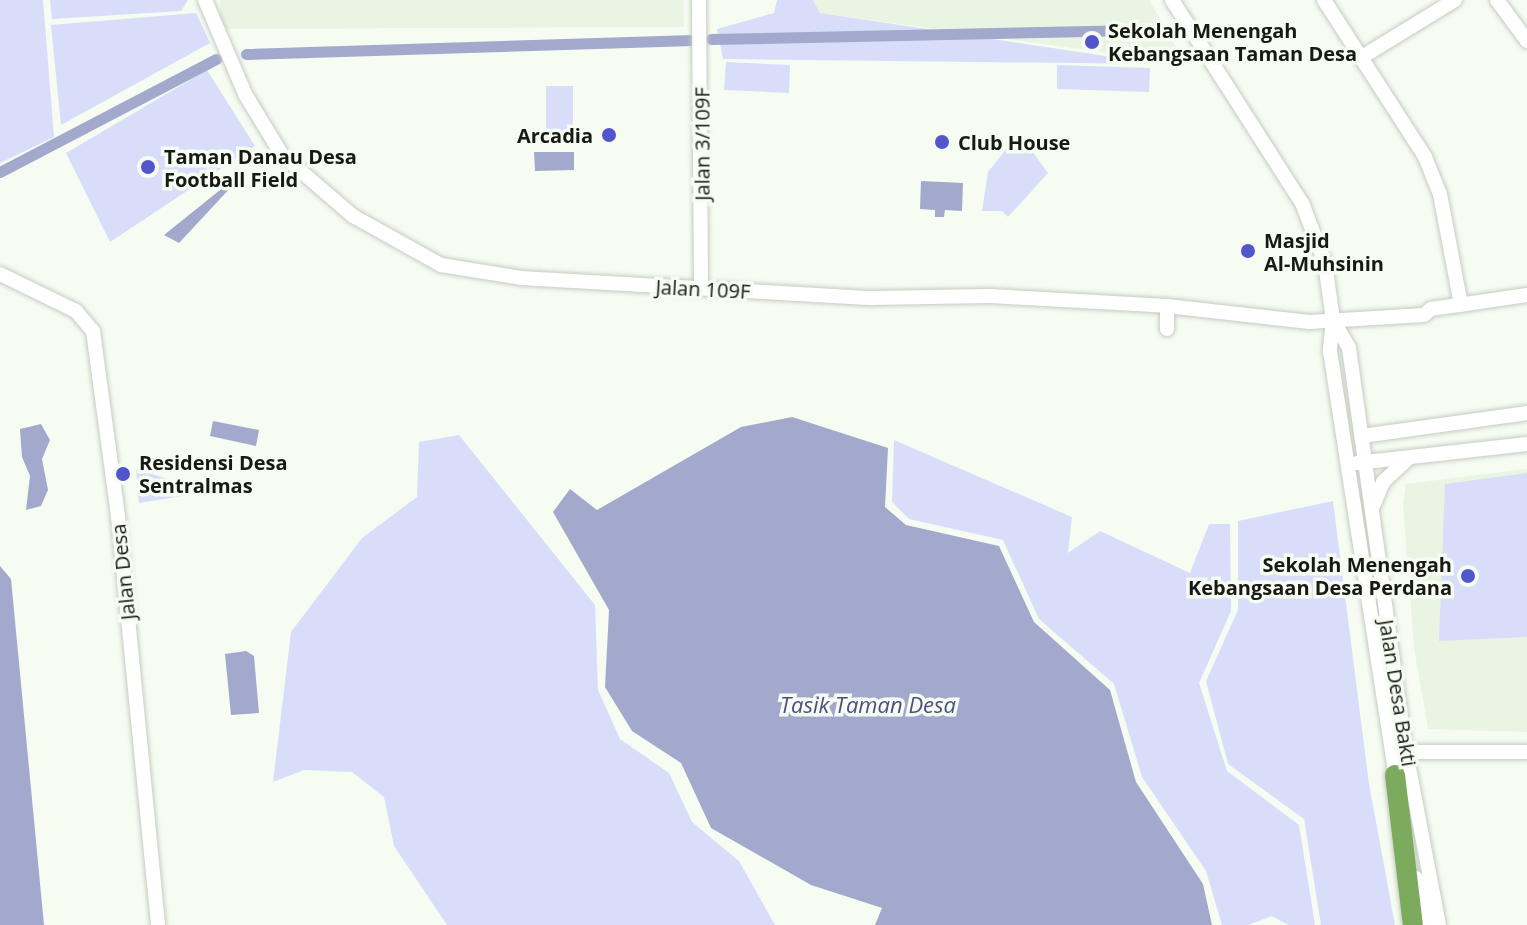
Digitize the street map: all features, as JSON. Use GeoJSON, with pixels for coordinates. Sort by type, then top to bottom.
{"type":"FeatureCollection","features":[{"type":"Feature","properties":{"kind":"highway"},"geometry":{"type":"LineString","coordinates":[[1395,775],[1413,925]]}},
{"type":"Feature","properties":{"kind":"street","name":"Jalan 109F"},"geometry":{"type":"LineString","coordinates":[[205,0],[269,141],[309,182],[395,241],[441,265],[521,278],[1167,306],[1274,320],[1333,320],[1396,313],[1424,315],[1431,309],[1527,295]]}},
{"type":"Feature","properties":{"kind":"street","name":"Jalan 3/109F"},"geometry":{"type":"LineString","coordinates":[[699,0],[701,288]]}},
{"type":"Feature","properties":{"kind":"street","name":"Jalan Desa Bakti"},"geometry":{"type":"LineString","coordinates":[[1172,0],[1302,203],[1325,263],[1333,320],[1330,351],[1395,775],[1426,925]]}},
{"type":"Feature","properties":{"kind":"street"},"geometry":{"type":"LineString","coordinates":[[1324,0],[1430,169],[1461,305]]}},
{"type":"Feature","properties":{"kind":"street"},"geometry":{"type":"LineString","coordinates":[[1362,57],[1455,0]]}},
{"type":"Feature","properties":{"kind":"street"},"geometry":{"type":"LineString","coordinates":[[1497,0],[1527,41]]}},
{"type":"Feature","properties":{"kind":"street","name":"Jalan Desa"},"geometry":{"type":"LineString","coordinates":[[0,274],[76,311],[93,331],[118,516],[158,925]]}},
{"type":"Feature","properties":{"kind":"street"},"geometry":{"type":"LineString","coordinates":[[1167,306],[1167,329]]}},
{"type":"Feature","properties":{"kind":"street","name":"Jalan Desa Bakti"},"geometry":{"type":"LineString","coordinates":[[1333,320],[1349,348],[1406,752],[1439,925]]}},
{"type":"Feature","properties":{"kind":"street"},"geometry":{"type":"LineString","coordinates":[[1362,436],[1527,413]]}},
{"type":"Feature","properties":{"kind":"street"},"geometry":{"type":"LineString","coordinates":[[1348,464],[1527,444]]}},
{"type":"Feature","properties":{"kind":"street"},"geometry":{"type":"LineString","coordinates":[[1370,514],[1383,482],[1410,458]]}},
{"type":"Feature","properties":{"kind":"street"},"geometry":{"type":"LineString","coordinates":[[1406,752],[1527,752]]}},
{"type":"Feature","properties":{"kind":"shaded area"},"geometry":{"type":"Polygon","coordinates":[[[0,0],[43,0],[54,137],[0,163],[0,0]]]}},
{"type":"Feature","properties":{"kind":"shaded area"},"geometry":{"type":"Polygon","coordinates":[[[50,0],[188,0],[181,11],[52,19],[50,0]]]}},
{"type":"Feature","properties":{"kind":"shaded area"},"geometry":{"type":"Polygon","coordinates":[[[220,0],[684,0],[684,27],[220,29],[220,0]]]}},
{"type":"Feature","properties":{"kind":"shaded area"},"geometry":{"type":"Polygon","coordinates":[[[777,0],[813,0],[820,13],[1159,64],[723,59],[717,29],[774,13],[777,0]]]}},
{"type":"Feature","properties":{"kind":"shaded area","name":"Sekolah Menengah Kebangsaan Taman Desa"},"geometry":{"type":"Polygon","coordinates":[[[813,0],[1149,0],[1186,64],[820,13],[813,0]]]}},
{"type":"Feature","properties":{"kind":"shaded area"},"geometry":{"type":"Polygon","coordinates":[[[196,13],[210,43],[61,125],[51,25],[196,13]]]}},
{"type":"Feature","properties":{"kind":"shaded area"},"geometry":{"type":"Polygon","coordinates":[[[726,62],[790,65],[789,93],[724,90],[726,62]]]}},
{"type":"Feature","properties":{"kind":"shaded area"},"geometry":{"type":"Polygon","coordinates":[[[1057,65],[1150,68],[1149,92],[1057,89],[1057,65]]]}},
{"type":"Feature","properties":{"kind":"shaded area","name":"Taman Danau Desa Football Field"},"geometry":{"type":"Polygon","coordinates":[[[207,70],[255,146],[110,242],[66,153],[207,70]]]}},
{"type":"Feature","properties":{"kind":"shaded area"},"geometry":{"type":"Polygon","coordinates":[[[546,86],[573,86],[573,131],[546,131],[546,86]]]}},
{"type":"Feature","properties":{"kind":"shaded area"},"geometry":{"type":"Polygon","coordinates":[[[1019,133],[1048,173],[1008,217],[1002,211],[982,211],[988,172],[1019,133]]]}},
{"type":"Feature","properties":{"kind":"shaded area"},"geometry":{"type":"Polygon","coordinates":[[[459,435],[595,605],[598,690],[620,739],[669,773],[692,822],[739,861],[775,925],[447,925],[394,846],[384,797],[352,772],[304,770],[273,782],[291,632],[362,538],[417,497],[419,442],[459,435]]]}},
{"type":"Feature","properties":{"kind":"shaded area"},"geometry":{"type":"Polygon","coordinates":[[[894,440],[1072,517],[1068,553],[1100,531],[1190,573],[1209,524],[1230,524],[1231,611],[1199,683],[1227,771],[1299,825],[1315,925],[1288,925],[1272,916],[1248,925],[1222,925],[1206,871],[1142,777],[1114,684],[1039,619],[1003,540],[909,519],[892,502],[894,440]]]}},
{"type":"Feature","properties":{"kind":"shaded area"},"geometry":{"type":"Polygon","coordinates":[[[136,469],[181,483],[182,496],[139,503],[136,469]]]}},
{"type":"Feature","properties":{"kind":"shaded area","name":"Sekolah Menengah Kebangsaan Desa Perdana"},"geometry":{"type":"Polygon","coordinates":[[[1527,469],[1527,732],[1428,729],[1414,648],[1403,505],[1406,484],[1527,469]]]}},
{"type":"Feature","properties":{"kind":"shaded area","name":"Sekolah Menengah Kebangsaan Desa Perdana"},"geometry":{"type":"Polygon","coordinates":[[[1527,473],[1527,637],[1439,641],[1445,484],[1527,473]]]}},
{"type":"Feature","properties":{"kind":"shaded area"},"geometry":{"type":"Polygon","coordinates":[[[1333,501],[1369,784],[1395,925],[1321,925],[1304,819],[1228,764],[1206,681],[1238,610],[1238,521],[1333,501]]]}},
{"type":"Feature","properties":{"kind":"water"},"geometry":{"type":"Polygon","coordinates":[[[534,152],[574,152],[574,170],[535,171],[534,152]]]}},
{"type":"Feature","properties":{"kind":"water"},"geometry":{"type":"Polygon","coordinates":[[[921,181],[963,183],[962,211],[945,210],[944,217],[935,217],[935,210],[920,209],[921,181]]]}},
{"type":"Feature","properties":{"kind":"water"},"geometry":{"type":"Polygon","coordinates":[[[230,182],[233,185],[179,243],[164,235],[230,182]]]}},
{"type":"Feature","properties":{"kind":"water","name":"Tasik Taman Desa"},"geometry":{"type":"Polygon","coordinates":[[[792,417],[888,448],[885,507],[906,525],[999,546],[1034,622],[1110,690],[1136,782],[1203,884],[1212,925],[875,925],[882,908],[811,885],[711,828],[681,763],[632,731],[605,687],[609,610],[553,512],[570,489],[597,510],[741,427],[792,417]]]}},
{"type":"Feature","properties":{"kind":"water"},"geometry":{"type":"Polygon","coordinates":[[[213,421],[259,430],[256,446],[210,436],[213,421]]]}},
{"type":"Feature","properties":{"kind":"water"},"geometry":{"type":"Polygon","coordinates":[[[41,424],[50,440],[42,459],[48,490],[41,506],[26,510],[30,476],[22,457],[20,429],[41,424]]]}},
{"type":"Feature","properties":{"kind":"water"},"geometry":{"type":"Polygon","coordinates":[[[0,566],[11,579],[44,925],[0,925],[0,566]]]}},
{"type":"Feature","properties":{"kind":"water"},"geometry":{"type":"Polygon","coordinates":[[[246,651],[254,656],[259,713],[231,715],[225,654],[246,651]]]}},
{"type":"Feature","properties":{"kind":"waterway"},"geometry":{"type":"LineString","coordinates":[[711,39],[1172,29]]}},
{"type":"Feature","properties":{"kind":"waterway"},"geometry":{"type":"LineString","coordinates":[[246,54],[693,40]]}},
{"type":"Feature","properties":{"kind":"waterway"},"geometry":{"type":"LineString","coordinates":[[0,172],[216,59]]}},
{"type":"Feature","properties":{"kind":"place","name":"Sekolah Menengah Kebangsaan Taman Desa"},"geometry":{"type":"Point","coordinates":[1092,42]}},
{"type":"Feature","properties":{"kind":"place","name":"Arcadia"},"geometry":{"type":"Point","coordinates":[609,135]}},
{"type":"Feature","properties":{"kind":"place","name":"Club House"},"geometry":{"type":"Point","coordinates":[942,142]}},
{"type":"Feature","properties":{"kind":"place","name":"Taman Danau Desa Football Field"},"geometry":{"type":"Point","coordinates":[148,167]}},
{"type":"Feature","properties":{"kind":"place","name":"Masjid Al-Muhsinin"},"geometry":{"type":"Point","coordinates":[1248,251]}},
{"type":"Feature","properties":{"kind":"place","name":"Residensi Desa Sentralmas"},"geometry":{"type":"Point","coordinates":[123,474]}},
{"type":"Feature","properties":{"kind":"place","name":"Sekolah Menengah Kebangsaan Desa Perdana"},"geometry":{"type":"Point","coordinates":[1468,576]}}]}
